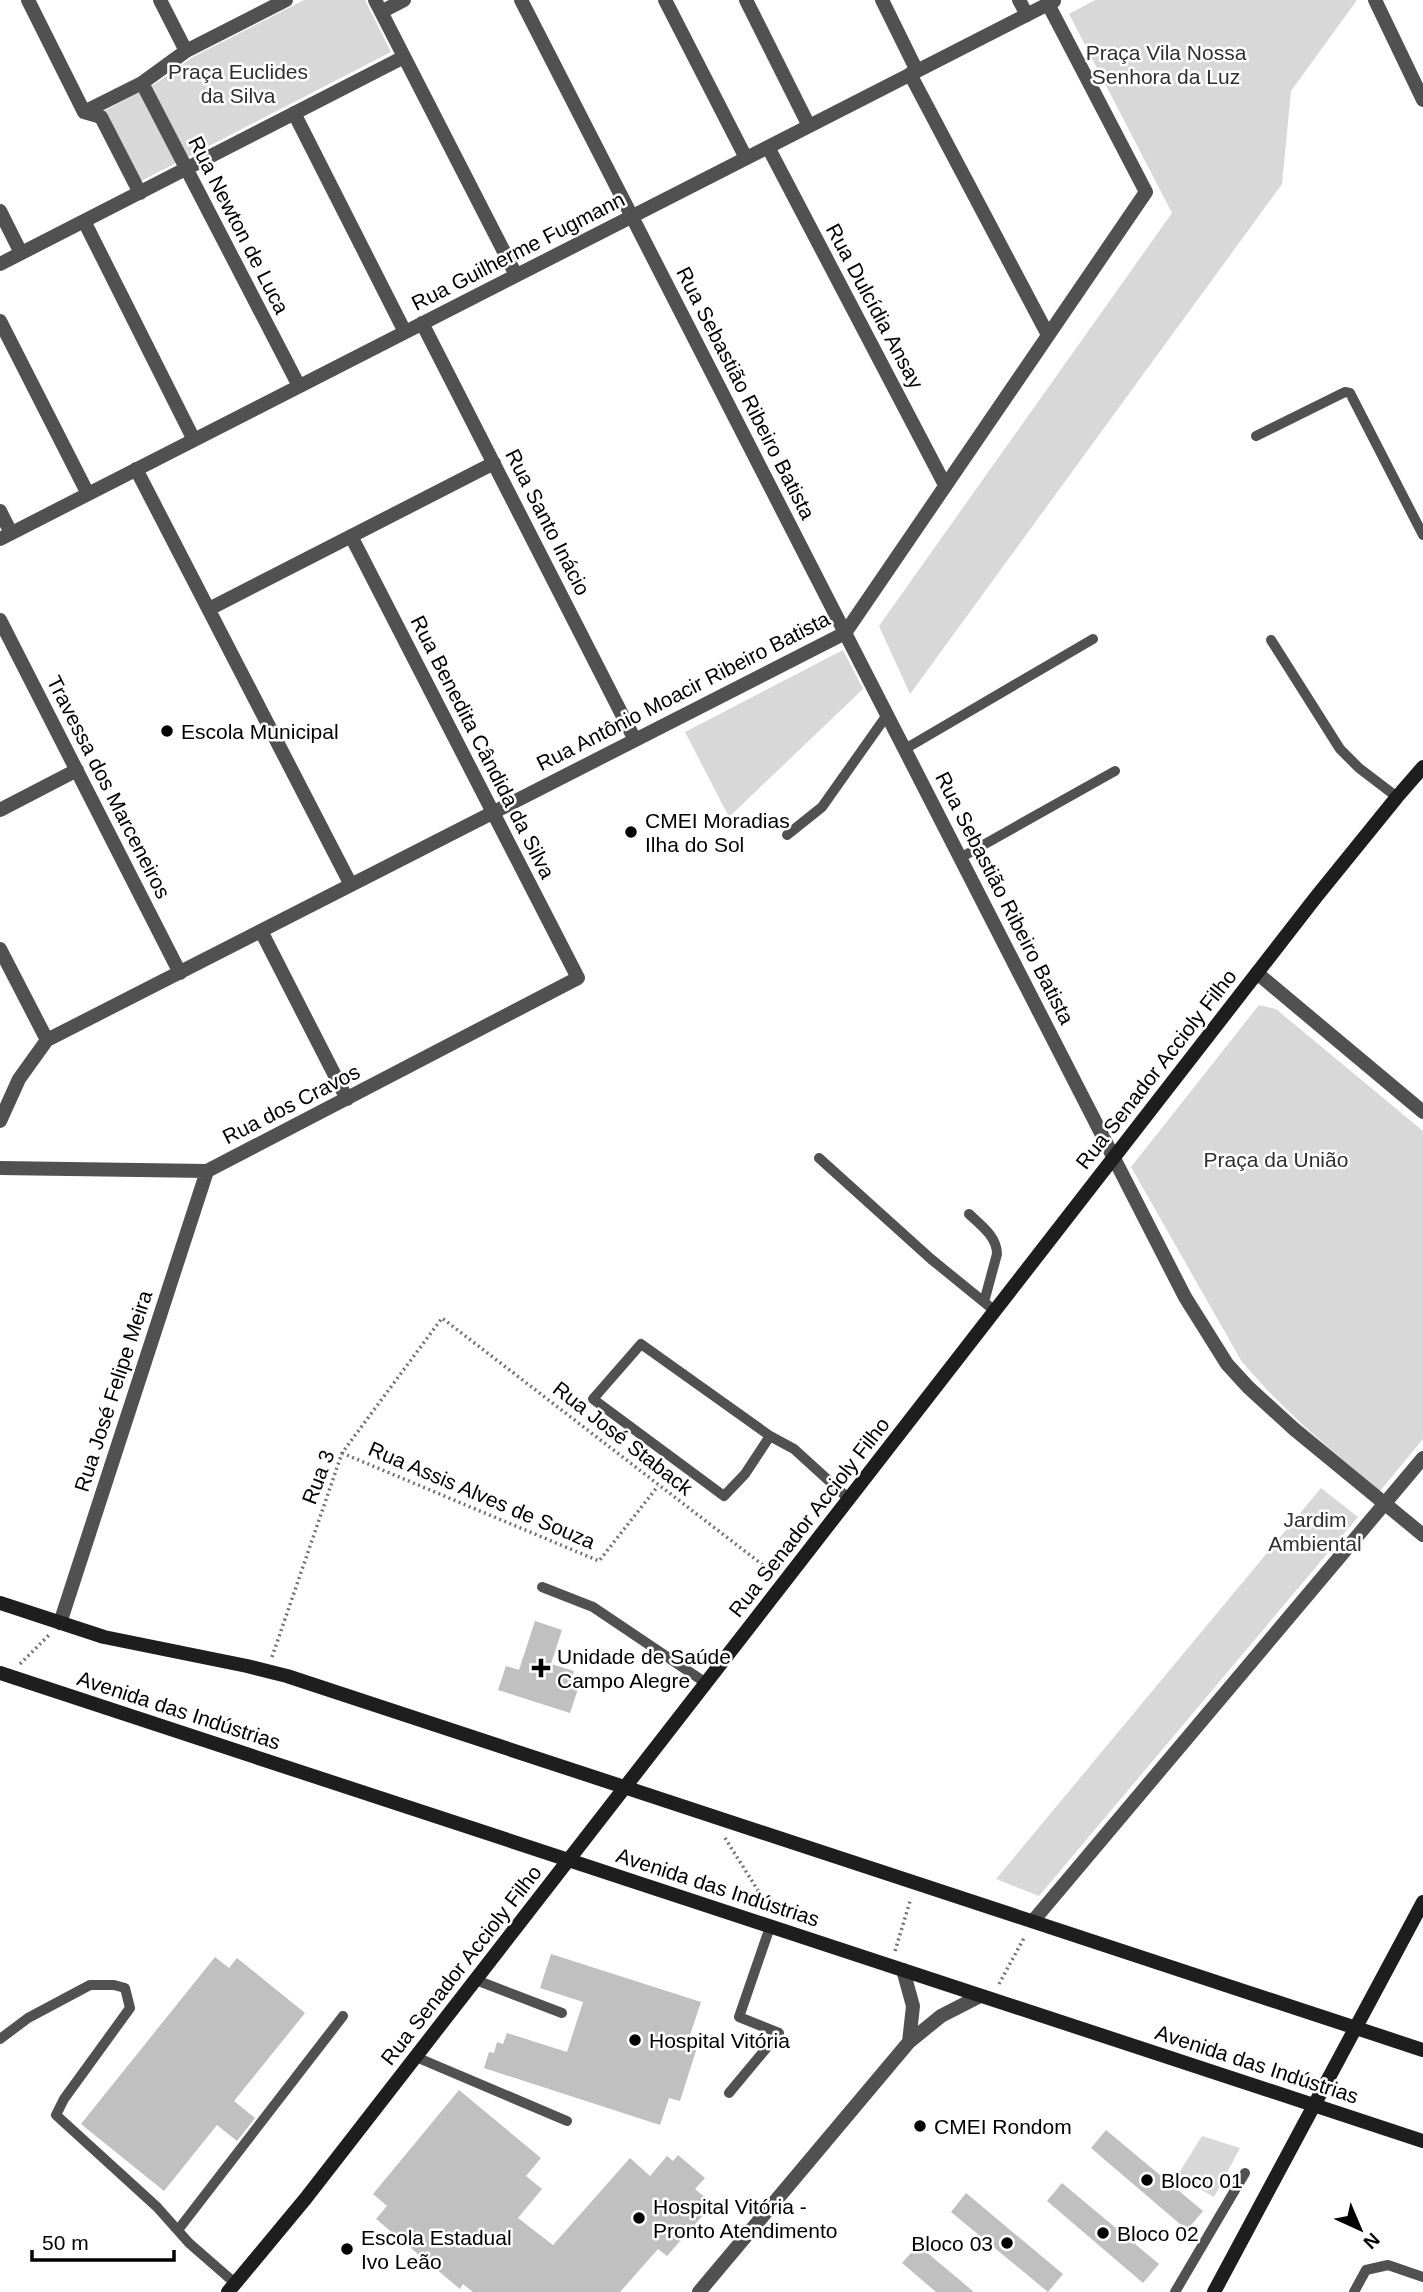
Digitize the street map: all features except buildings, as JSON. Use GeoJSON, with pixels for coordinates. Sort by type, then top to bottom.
{"type":"FeatureCollection","features":[{"type":"Feature","properties":{"kind":"main road","name":"Rua Senador Accioly Filho"},"geometry":{"type":"LineString","coordinates":[[232,2288],[306,2198],[849,1499],[990,1306],[1114,1158],[1257,973],[1423,767]]}},
{"type":"Feature","properties":{"kind":"main road"},"geometry":{"type":"LineString","coordinates":[[0,1603],[104,1637],[267,1671],[1423,2050]]}},
{"type":"Feature","properties":{"kind":"main road","name":"Avenida das Indústrias"},"geometry":{"type":"LineString","coordinates":[[4,1674],[1423,2141]]}},
{"type":"Feature","properties":{"kind":"main road"},"geometry":{"type":"LineString","coordinates":[[1214,2292],[1423,1902]]}},
{"type":"Feature","properties":{"kind":"street"},"geometry":{"type":"LineString","coordinates":[[28,0],[85,112],[101,117],[140,192]]}},
{"type":"Feature","properties":{"kind":"street"},"geometry":{"type":"LineString","coordinates":[[160,0],[186,51]]}},
{"type":"Feature","properties":{"kind":"street"},"geometry":{"type":"LineString","coordinates":[[85,112],[142,83],[186,51],[286,0]]}},
{"type":"Feature","properties":{"kind":"street"},"geometry":{"type":"LineString","coordinates":[[404,0],[378,6],[516,275]]}},
{"type":"Feature","properties":{"kind":"street","name":"Rua Sebastião Ribeiro Batista"},"geometry":{"type":"LineString","coordinates":[[521,0],[1185,1297],[1227,1364],[1248,1387],[1286,1422],[1423,1535]]}},
{"type":"Feature","properties":{"kind":"street"},"geometry":{"type":"LineString","coordinates":[[665,0],[746,158]]}},
{"type":"Feature","properties":{"kind":"street"},"geometry":{"type":"LineString","coordinates":[[746,0],[809,126]]}},
{"type":"Feature","properties":{"kind":"street"},"geometry":{"type":"LineString","coordinates":[[882,0],[914,72],[1048,335]]}},
{"type":"Feature","properties":{"kind":"street"},"geometry":{"type":"LineString","coordinates":[[1019,0],[1027,15]]}},
{"type":"Feature","properties":{"kind":"street"},"geometry":{"type":"LineString","coordinates":[[1375,0],[1423,100]]}},
{"type":"Feature","properties":{"kind":"street","name":"Rua Guilherme Fugmann"},"geometry":{"type":"LineString","coordinates":[[6,536],[1052,2]]}},
{"type":"Feature","properties":{"kind":"street","name":"Rua Antônio Moacir Ribeiro Batista"},"geometry":{"type":"LineString","coordinates":[[47,1040],[845,633],[1146,192],[1052,2]]}},
{"type":"Feature","properties":{"kind":"street"},"geometry":{"type":"LineString","coordinates":[[0,264],[404,57]]}},
{"type":"Feature","properties":{"kind":"street","name":"Rua Newton de Luca"},"geometry":{"type":"LineString","coordinates":[[142,83],[299,386]]}},
{"type":"Feature","properties":{"kind":"street"},"geometry":{"type":"LineString","coordinates":[[294,113],[405,332]]}},
{"type":"Feature","properties":{"kind":"street","name":"Rua Dulcídia Ansay"},"geometry":{"type":"LineString","coordinates":[[768,147],[946,485]]}},
{"type":"Feature","properties":{"kind":"street"},"geometry":{"type":"LineString","coordinates":[[0,211],[21,253]]}},
{"type":"Feature","properties":{"kind":"street"},"geometry":{"type":"LineString","coordinates":[[84,221],[194,440]]}},
{"type":"Feature","properties":{"kind":"street"},"geometry":{"type":"LineString","coordinates":[[0,321],[88,494]]}},
{"type":"Feature","properties":{"kind":"street","name":"Rua Santo Inácio"},"geometry":{"type":"LineString","coordinates":[[422,323],[635,740]]}},
{"type":"Feature","properties":{"kind":"street"},"geometry":{"type":"LineString","coordinates":[[209,610],[494,463]]}},
{"type":"Feature","properties":{"kind":"street"},"geometry":{"type":"LineString","coordinates":[[136,469],[351,885]]}},
{"type":"Feature","properties":{"kind":"street"},"geometry":{"type":"LineString","coordinates":[[0,511],[6,536]]}},
{"type":"Feature","properties":{"kind":"street","name":"Rua Benedita Cândida da Silva"},"geometry":{"type":"LineString","coordinates":[[351,536],[578,978]]}},
{"type":"Feature","properties":{"kind":"street","name":"Travessa dos Marceneiros"},"geometry":{"type":"LineString","coordinates":[[0,620],[180,973]]}},
{"type":"Feature","properties":{"kind":"street"},"geometry":{"type":"LineString","coordinates":[[0,810],[77,771]]}},
{"type":"Feature","properties":{"kind":"street"},"geometry":{"type":"LineString","coordinates":[[261,931],[347,1099]]}},
{"type":"Feature","properties":{"kind":"street"},"geometry":{"type":"LineString","coordinates":[[0,949],[47,1040],[19,1079],[0,1122]]}},
{"type":"Feature","properties":{"kind":"street"},"geometry":{"type":"LineString","coordinates":[[1257,973],[1423,1112]]}},
{"type":"Feature","properties":{"kind":"street","name":"Rua dos Cravos"},"geometry":{"type":"LineString","coordinates":[[0,1168],[207,1171],[578,978]]}},
{"type":"Feature","properties":{"kind":"street","name":"Rua José Felipe Meira"},"geometry":{"type":"LineString","coordinates":[[60,1623],[207,1171]]}},
{"type":"Feature","properties":{"kind":"street"},"geometry":{"type":"LineString","coordinates":[[1033,1921],[1423,1458]]}},
{"type":"Feature","properties":{"kind":"street"},"geometry":{"type":"LineString","coordinates":[[896,1968],[913,2006],[909,2042]]}},
{"type":"Feature","properties":{"kind":"street"},"geometry":{"type":"LineString","coordinates":[[699,2292],[909,2042],[941,2016],[986,1998]]}},
{"type":"Feature","properties":{"kind":"lane"},"geometry":{"type":"LineString","coordinates":[[1256,436],[1345,392],[1350,393],[1423,535]]}},
{"type":"Feature","properties":{"kind":"lane"},"geometry":{"type":"LineString","coordinates":[[905,749],[1093,639]]}},
{"type":"Feature","properties":{"kind":"lane"},"geometry":{"type":"LineString","coordinates":[[1271,640],[1340,749],[1359,768],[1397,797]]}},
{"type":"Feature","properties":{"kind":"lane"},"geometry":{"type":"LineString","coordinates":[[788,835],[822,807],[887,715]]}},
{"type":"Feature","properties":{"kind":"lane"},"geometry":{"type":"LineString","coordinates":[[960,858],[1115,771]]}},
{"type":"Feature","properties":{"kind":"lane"},"geometry":{"type":"LineString","coordinates":[[819,1158],[931,1259],[990,1306]]}},
{"type":"Feature","properties":{"kind":"lane"},"geometry":{"type":"LineString","coordinates":[[969,1214],[997,1247],[990,1306]]}},
{"type":"Feature","properties":{"kind":"lane"},"geometry":{"type":"LineString","coordinates":[[770,1436],[745,1474],[724,1496],[593,1399],[641,1344],[770,1436],[794,1449],[849,1499]]}},
{"type":"Feature","properties":{"kind":"lane"},"geometry":{"type":"LineString","coordinates":[[542,1587],[593,1607],[706,1683]]}},
{"type":"Feature","properties":{"kind":"lane"},"geometry":{"type":"LineString","coordinates":[[729,2093],[779,2033],[739,2017],[777,1929]]}},
{"type":"Feature","properties":{"kind":"lane"},"geometry":{"type":"LineString","coordinates":[[476,1980],[562,2013]]}},
{"type":"Feature","properties":{"kind":"lane"},"geometry":{"type":"LineString","coordinates":[[0,2039],[28,2018],[90,1985],[125,1988],[130,2008],[64,2099],[56,2115],[157,2207],[232,2288]]}},
{"type":"Feature","properties":{"kind":"lane"},"geometry":{"type":"LineString","coordinates":[[178,2230],[343,2016]]}},
{"type":"Feature","properties":{"kind":"lane"},"geometry":{"type":"LineString","coordinates":[[416,2057],[567,2121]]}},
{"type":"Feature","properties":{"kind":"lane"},"geometry":{"type":"LineString","coordinates":[[1175,2292],[1245,2173]]}},
{"type":"Feature","properties":{"kind":"lane"},"geometry":{"type":"LineString","coordinates":[[1354,2292],[1366,2270],[1388,2265],[1423,2277]]}},
{"type":"Feature","properties":{"kind":"path","name":"Rua 3"},"geometry":{"type":"LineString","coordinates":[[267,1671],[342,1453],[442,1318]]}},
{"type":"Feature","properties":{"kind":"path","name":"Rua José Staback"},"geometry":{"type":"LineString","coordinates":[[442,1318],[785,1581]]}},
{"type":"Feature","properties":{"kind":"path","name":"Rua Assis Alves de Souza"},"geometry":{"type":"LineString","coordinates":[[342,1453],[598,1561],[658,1486]]}},
{"type":"Feature","properties":{"kind":"path"},"geometry":{"type":"LineString","coordinates":[[4,1674],[60,1623]]}},
{"type":"Feature","properties":{"kind":"path"},"geometry":{"type":"LineString","coordinates":[[711,1815],[777,1929]]}},
{"type":"Feature","properties":{"kind":"path"},"geometry":{"type":"LineString","coordinates":[[896,1968],[915,1883]]}},
{"type":"Feature","properties":{"kind":"path"},"geometry":{"type":"LineString","coordinates":[[986,1998],[1033,1921]]}},
{"type":"Feature","properties":{"kind":"green space","name":"Praça Euclides da Silva"},"geometry":{"type":"Polygon","coordinates":[[[304,0],[365,0],[391,52],[141,181],[104,111],[155,84],[193,57],[304,0]]]}},
{"type":"Feature","properties":{"kind":"green space","name":"Praça Vila Nossa Senhora da Luz"},"geometry":{"type":"Polygon","coordinates":[[[1095,0],[1357,0],[1291,91],[1282,184],[910,694],[879,626],[1172,213],[1069,14],[1095,0]]]}},
{"type":"Feature","properties":{"kind":"green space"},"geometry":{"type":"Polygon","coordinates":[[[843,650],[863,689],[729,817],[685,732],[843,650]]]}},
{"type":"Feature","properties":{"kind":"green space","name":"Praça da União"},"geometry":{"type":"Polygon","coordinates":[[[1259,1005],[1276,1009],[1423,1131],[1423,1439],[1380,1491],[1307,1429],[1242,1362],[1131,1167],[1259,1005]]]}},
{"type":"Feature","properties":{"kind":"green space","name":"Jardim Ambiental"},"geometry":{"type":"Polygon","coordinates":[[[1321,1488],[1358,1517],[1039,1896],[996,1879],[1321,1488]]]}},
{"type":"Feature","properties":{"kind":"green space"},"geometry":{"type":"Polygon","coordinates":[[[1202,2136],[1240,2148],[1214,2197],[1177,2176],[1202,2136]]]}},
{"type":"Feature","properties":{"kind":"place","name":"Escola Municipal"},"geometry":{"type":"Point","coordinates":[167,731]}},
{"type":"Feature","properties":{"kind":"place","name":"CMEI Moradias Ilha do Sol"},"geometry":{"type":"Point","coordinates":[631,832]}},
{"type":"Feature","properties":{"kind":"place","name":"Unidade de Saúde Campo Alegre"},"geometry":{"type":"Point","coordinates":[541,1668]}},
{"type":"Feature","properties":{"kind":"place","name":"Hospital Vitória"},"geometry":{"type":"Point","coordinates":[635,2040]}},
{"type":"Feature","properties":{"kind":"place","name":"CMEI Rondom"},"geometry":{"type":"Point","coordinates":[920,2126]}},
{"type":"Feature","properties":{"kind":"place","name":"Bloco 01"},"geometry":{"type":"Point","coordinates":[1147,2180]}},
{"type":"Feature","properties":{"kind":"place","name":"Hospital Vitória - Pronto Atendimento"},"geometry":{"type":"Point","coordinates":[639,2218]}},
{"type":"Feature","properties":{"kind":"place","name":"Bloco 02"},"geometry":{"type":"Point","coordinates":[1103,2233]}},
{"type":"Feature","properties":{"kind":"place","name":"Bloco 03"},"geometry":{"type":"Point","coordinates":[1007,2243]}},
{"type":"Feature","properties":{"kind":"place","name":"Escola Estadual Ivo Leão"},"geometry":{"type":"Point","coordinates":[347,2249]}}]}
